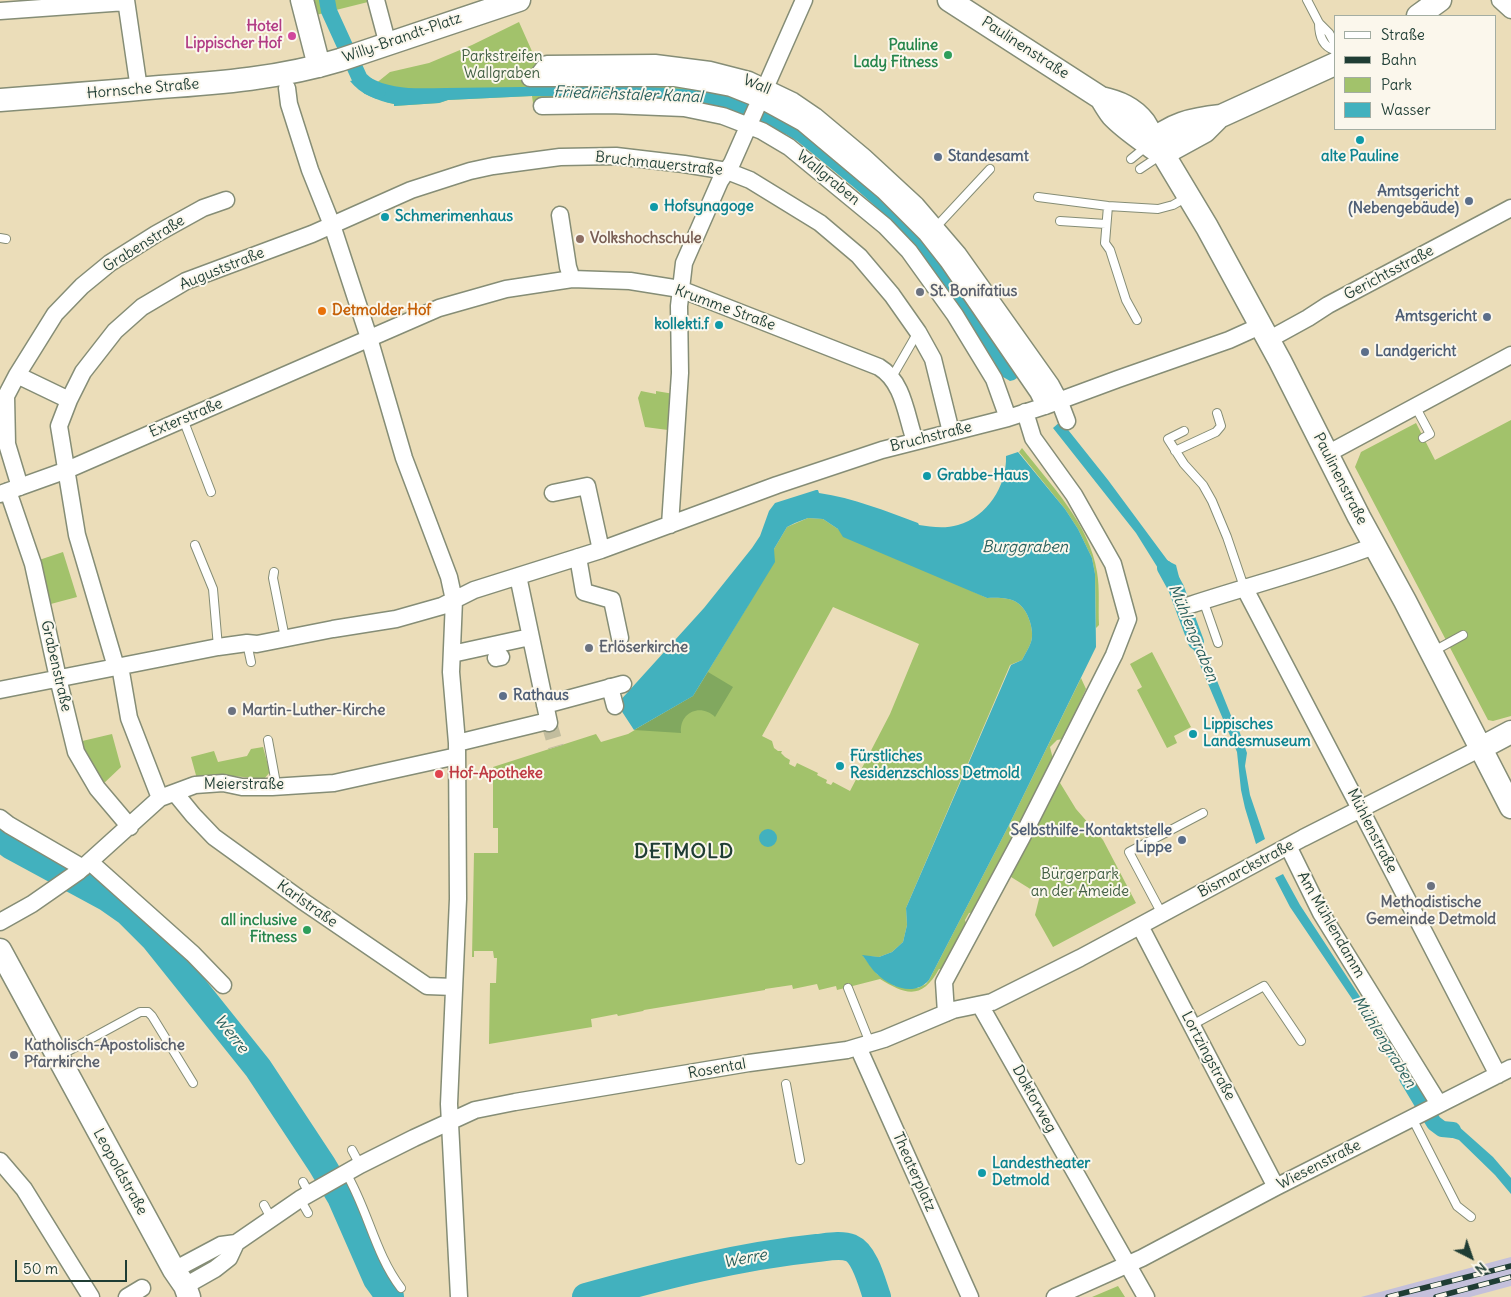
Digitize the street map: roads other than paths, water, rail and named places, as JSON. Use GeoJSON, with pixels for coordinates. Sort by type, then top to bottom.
{"type":"FeatureCollection","features":[{"type":"Feature","properties":{"kind":"main road"},"geometry":{"type":"LineString","coordinates":[[302,0],[339,60]]}},
{"type":"Feature","properties":{"kind":"main road","name":"Willy-Brandt-Platz"},"geometry":{"type":"LineString","coordinates":[[286,81],[339,60],[518,0]]}},
{"type":"Feature","properties":{"kind":"main road"},"geometry":{"type":"LineString","coordinates":[[1419,15],[1440,0]]}},
{"type":"Feature","properties":{"kind":"main road","name":"Paulinenstraße"},"geometry":{"type":"LineString","coordinates":[[961,3],[1101,98],[1124,104],[1140,116],[1155,146],[1188,196],[1229,266],[1374,546],[1421,625],[1431,653],[1511,807]]}},
{"type":"Feature","properties":{"kind":"main road"},"geometry":{"type":"LineString","coordinates":[[1155,146],[1180,124],[1202,118],[1221,116],[1334,56]]}},
{"type":"Feature","properties":{"kind":"main road","name":"Hornsche Straße"},"geometry":{"type":"LineString","coordinates":[[0,100],[204,84],[286,81]]}},
{"type":"Feature","properties":{"kind":"main road","name":"Bismarckstraße"},"geometry":{"type":"LineString","coordinates":[[1481,748],[1511,732]]}},
{"type":"Feature","properties":{"kind":"main road","name":"Leopoldstraße"},"geometry":{"type":"LineString","coordinates":[[0,950],[187,1288]]}},
{"type":"Feature","properties":{"kind":"street"},"geometry":{"type":"LineString","coordinates":[[376,0],[388,44]]}},
{"type":"Feature","properties":{"kind":"street"},"geometry":{"type":"LineString","coordinates":[[670,525],[680,373],[679,306],[684,263],[720,181],[732,163],[804,0]]}},
{"type":"Feature","properties":{"kind":"street"},"geometry":{"type":"LineString","coordinates":[[1500,0],[1511,10]]}},
{"type":"Feature","properties":{"kind":"street"},"geometry":{"type":"LineString","coordinates":[[0,11],[126,1],[139,89]]}},
{"type":"Feature","properties":{"kind":"street","name":"Wall"},"geometry":{"type":"LineString","coordinates":[[532,78],[547,64],[559,63],[655,63],[710,70],[749,80],[761,97],[793,102],[815,116],[916,205],[931,230],[973,274],[1051,385],[1052,403],[1066,421]]}},
{"type":"Feature","properties":{"kind":"street"},"geometry":{"type":"LineString","coordinates":[[286,81],[289,104],[310,170],[332,225],[369,338],[404,458],[449,577],[454,600],[451,672],[457,749],[458,899],[448,987],[449,1104],[459,1297]]}},
{"type":"Feature","properties":{"kind":"street","name":"Wallgraben"},"geometry":{"type":"LineString","coordinates":[[542,106],[610,104],[684,108],[750,123],[789,147],[885,226],[908,251],[955,315],[994,379],[1004,419]]}},
{"type":"Feature","properties":{"kind":"street","name":"Bruchmauerstraße"},"geometry":{"type":"LineString","coordinates":[[332,225],[410,190],[470,171],[493,166],[560,157],[616,156],[726,171],[750,180],[820,223],[859,256],[918,332],[932,359],[949,424]]}},
{"type":"Feature","properties":{"kind":"street","name":"Grabenstraße"},"geometry":{"type":"LineString","coordinates":[[130,827],[97,788],[76,752],[33,564],[9,491],[6,396],[57,312],[82,286],[110,263],[156,234],[203,208],[226,200]]}},
{"type":"Feature","properties":{"kind":"street","name":"Gerichtsstraße"},"geometry":{"type":"LineString","coordinates":[[1264,333],[1308,318],[1328,305],[1511,208]]}},
{"type":"Feature","properties":{"kind":"street"},"geometry":{"type":"LineString","coordinates":[[560,215],[568,267],[572,279]]}},
{"type":"Feature","properties":{"kind":"street","name":"Auguststraße"},"geometry":{"type":"LineString","coordinates":[[118,667],[77,535],[59,426],[69,400],[83,372],[100,350],[115,331],[142,307],[186,282],[332,225]]}},
{"type":"Feature","properties":{"kind":"street","name":"Krumme Straße"},"geometry":{"type":"LineString","coordinates":[[369,338],[439,308],[506,289],[572,279],[630,281],[680,289],[879,367],[888,372],[892,377]]}},
{"type":"Feature","properties":{"kind":"street","name":"Bruchstraße"},"geometry":{"type":"LineString","coordinates":[[0,690],[218,647],[396,619],[442,606],[474,590],[601,550],[787,481],[915,441],[949,424],[1004,419],[1229,340],[1264,333]]}},
{"type":"Feature","properties":{"kind":"street","name":"Exterstraße"},"geometry":{"type":"LineString","coordinates":[[9,491],[67,470],[369,338]]}},
{"type":"Feature","properties":{"kind":"street"},"geometry":{"type":"LineString","coordinates":[[1327,454],[1511,354]]}},
{"type":"Feature","properties":{"kind":"street"},"geometry":{"type":"LineString","coordinates":[[17,375],[69,400]]}},
{"type":"Feature","properties":{"kind":"street"},"geometry":{"type":"LineString","coordinates":[[892,377],[915,441]]}},
{"type":"Feature","properties":{"kind":"street"},"geometry":{"type":"LineString","coordinates":[[946,1013],[944,982],[1059,764],[1114,655],[1128,619],[1113,564],[1074,495],[1033,438],[1025,412]]}},
{"type":"Feature","properties":{"kind":"street"},"geometry":{"type":"LineString","coordinates":[[552,493],[587,486],[601,550]]}},
{"type":"Feature","properties":{"kind":"street"},"geometry":{"type":"LineString","coordinates":[[1197,603],[1342,558],[1374,546]]}},
{"type":"Feature","properties":{"kind":"street"},"geometry":{"type":"LineString","coordinates":[[578,557],[584,592],[612,600],[620,638]]}},
{"type":"Feature","properties":{"kind":"street"},"geometry":{"type":"LineString","coordinates":[[518,576],[545,705],[616,686],[615,706]]}},
{"type":"Feature","properties":{"kind":"street","name":"Mühlenstraße"},"geometry":{"type":"LineString","coordinates":[[1244,587],[1361,809],[1504,1071]]}},
{"type":"Feature","properties":{"kind":"street"},"geometry":{"type":"LineString","coordinates":[[452,654],[498,654],[530,637]]}},
{"type":"Feature","properties":{"kind":"street","name":"Karlstraße"},"geometry":{"type":"LineString","coordinates":[[118,667],[129,718],[167,796],[193,815],[214,837],[304,902],[427,986],[448,987]]}},
{"type":"Feature","properties":{"kind":"street","name":"Meierstraße"},"geometry":{"type":"LineString","coordinates":[[0,922],[62,884],[167,796],[195,785],[222,783],[242,787],[334,783],[435,761],[457,749],[549,722],[545,705]]}},
{"type":"Feature","properties":{"kind":"street","name":"Bismarckstraße"},"geometry":{"type":"LineString","coordinates":[[980,1005],[1005,996],[1288,846],[1481,748]]}},
{"type":"Feature","properties":{"kind":"street"},"geometry":{"type":"LineString","coordinates":[[0,818],[83,868],[193,954],[223,985]]}},
{"type":"Feature","properties":{"kind":"street","name":"Am Mühlendamm"},"geometry":{"type":"LineString","coordinates":[[1288,846],[1321,913],[1426,1110]]}},
{"type":"Feature","properties":{"kind":"street","name":"Lortzingstraße"},"geometry":{"type":"LineString","coordinates":[[1140,926],[1276,1187]]}},
{"type":"Feature","properties":{"kind":"street","name":"Rosental"},"geometry":{"type":"LineString","coordinates":[[187,1288],[221,1245],[236,1243],[267,1212],[308,1195],[353,1169],[475,1110],[749,1063],[838,1052],[884,1039],[946,1013],[980,1005]]}},
{"type":"Feature","properties":{"kind":"street","name":"Doktorweg"},"geometry":{"type":"LineString","coordinates":[[980,1005],[1146,1297]]}},
{"type":"Feature","properties":{"kind":"street","name":"Theaterplatz"},"geometry":{"type":"LineString","coordinates":[[864,1045],[970,1297]]}},
{"type":"Feature","properties":{"kind":"street","name":"Wiesenstraße"},"geometry":{"type":"LineString","coordinates":[[1055,1297],[1127,1265],[1504,1071]]}},
{"type":"Feature","properties":{"kind":"street"},"geometry":{"type":"LineString","coordinates":[[0,1161],[24,1189],[91,1297]]}},
{"type":"Feature","properties":{"kind":"street"},"geometry":{"type":"LineString","coordinates":[[127,1297],[142,1288]]}},
{"type":"Feature","properties":{"kind":"lane"},"geometry":{"type":"LineString","coordinates":[[1307,0],[1319,23],[1329,33],[1334,42]]}},
{"type":"Feature","properties":{"kind":"lane"},"geometry":{"type":"LineString","coordinates":[[1131,159],[1155,146]]}},
{"type":"Feature","properties":{"kind":"lane"},"geometry":{"type":"LineString","coordinates":[[1140,169],[1155,146]]}},
{"type":"Feature","properties":{"kind":"lane"},"geometry":{"type":"LineString","coordinates":[[931,230],[990,169]]}},
{"type":"Feature","properties":{"kind":"lane"},"geometry":{"type":"LineString","coordinates":[[1038,197],[1108,206],[1158,209],[1173,205],[1188,196]]}},
{"type":"Feature","properties":{"kind":"lane"},"geometry":{"type":"LineString","coordinates":[[1108,206],[1105,243],[1110,250],[1126,300],[1136,320]]}},
{"type":"Feature","properties":{"kind":"lane"},"geometry":{"type":"LineString","coordinates":[[1060,222],[1106,224]]}},
{"type":"Feature","properties":{"kind":"lane"},"geometry":{"type":"LineString","coordinates":[[892,377],[918,332]]}},
{"type":"Feature","properties":{"kind":"lane"},"geometry":{"type":"LineString","coordinates":[[1415,406],[1430,434],[1423,438]]}},
{"type":"Feature","properties":{"kind":"lane"},"geometry":{"type":"LineString","coordinates":[[1175,451],[1216,432],[1221,426],[1218,413]]}},
{"type":"Feature","properties":{"kind":"lane"},"geometry":{"type":"LineString","coordinates":[[183,419],[211,492]]}},
{"type":"Feature","properties":{"kind":"lane"},"geometry":{"type":"LineString","coordinates":[[1184,432],[1168,439],[1184,464],[1203,485],[1212,502],[1227,537],[1244,587]]}},
{"type":"Feature","properties":{"kind":"lane"},"geometry":{"type":"LineString","coordinates":[[196,545],[213,589],[218,647]]}},
{"type":"Feature","properties":{"kind":"lane"},"geometry":{"type":"LineString","coordinates":[[274,572],[273,578],[284,638]]}},
{"type":"Feature","properties":{"kind":"lane"},"geometry":{"type":"LineString","coordinates":[[1197,603],[1218,643]]}},
{"type":"Feature","properties":{"kind":"lane"},"geometry":{"type":"LineString","coordinates":[[1431,653],[1463,635]]}},
{"type":"Feature","properties":{"kind":"lane"},"geometry":{"type":"LineString","coordinates":[[251,662],[252,643]]}},
{"type":"Feature","properties":{"kind":"lane"},"geometry":{"type":"LineString","coordinates":[[268,740],[275,778],[272,786]]}},
{"type":"Feature","properties":{"kind":"lane"},"geometry":{"type":"LineString","coordinates":[[1162,914],[1129,852],[1203,813]]}},
{"type":"Feature","properties":{"kind":"lane"},"geometry":{"type":"LineString","coordinates":[[1192,1025],[1264,986],[1302,1041]]}},
{"type":"Feature","properties":{"kind":"lane"},"geometry":{"type":"LineString","coordinates":[[848,988],[864,1045]]}},
{"type":"Feature","properties":{"kind":"lane"},"geometry":{"type":"LineString","coordinates":[[58,1057],[140,1012],[148,1012],[193,1083]]}},
{"type":"Feature","properties":{"kind":"lane"},"geometry":{"type":"LineString","coordinates":[[786,1084],[800,1160]]}},
{"type":"Feature","properties":{"kind":"lane"},"geometry":{"type":"LineString","coordinates":[[1426,1110],[1457,1206],[1471,1217]]}},
{"type":"Feature","properties":{"kind":"lane"},"geometry":{"type":"LineString","coordinates":[[352,1150],[358,1197],[385,1264],[400,1288]]}},
{"type":"Feature","properties":{"kind":"water"},"geometry":{"type":"Polygon","coordinates":[[[369,77],[387,85],[406,88],[634,86],[718,93],[745,98],[738,114],[712,105],[689,100],[644,97],[532,96],[448,100],[439,103],[394,106],[394,104],[376,99],[364,93],[350,81],[369,77]]]}},
{"type":"Feature","properties":{"kind":"water"},"geometry":{"type":"Polygon","coordinates":[[[771,110],[809,136],[901,216],[932,252],[1020,376],[1010,381],[998,374],[994,366],[995,363],[943,284],[908,239],[882,212],[797,141],[784,133],[764,126],[771,110]]]}},
{"type":"Feature","properties":{"kind":"water"},"geometry":{"type":"Polygon","coordinates":[[[1061,421],[1108,480],[1168,561],[1176,565],[1181,585],[1171,589],[1136,533],[1053,428],[1061,421]]]}},
{"type":"Feature","properties":{"kind":"water","name":"Burggraben"},"geometry":{"type":"Polygon","coordinates":[[[1018,452],[1065,509],[1078,529],[1092,558],[1095,574],[1096,647],[1008,827],[929,980],[917,988],[903,988],[882,979],[862,955],[879,957],[892,952],[903,942],[907,925],[906,908],[1011,665],[1022,660],[1031,642],[1030,622],[1027,614],[1019,604],[1008,599],[987,598],[843,537],[838,529],[823,519],[808,518],[787,527],[774,549],[775,562],[693,696],[634,730],[617,704],[704,608],[752,548],[760,536],[769,511],[775,503],[818,490],[819,493],[869,505],[919,525],[948,527],[958,525],[978,515],[986,508],[999,489],[1003,478],[1006,456],[1018,452]]]}},
{"type":"Feature","properties":{"kind":"water"},"geometry":{"type":"Polygon","coordinates":[[[1193,621],[1232,718],[1236,722],[1247,753],[1245,766],[1250,795],[1265,839],[1256,844],[1241,790],[1237,752],[1183,625],[1193,621]]]}},
{"type":"Feature","properties":{"kind":"water"},"geometry":{"type":"Polygon","coordinates":[[[768,829],[776,834],[777,838],[772,846],[768,847],[760,842],[759,838],[764,830],[768,829]]]}},
{"type":"Feature","properties":{"kind":"water"},"geometry":{"type":"Polygon","coordinates":[[[1283,874],[1300,905],[1423,1093],[1413,1098],[1363,1015],[1290,907],[1275,878],[1283,874]]]}},
{"type":"Feature","properties":{"kind":"water"},"geometry":{"type":"Polygon","coordinates":[[[1439,1120],[1457,1125],[1493,1157],[1511,1178],[1511,1194],[1495,1175],[1459,1140],[1440,1134],[1430,1126],[1439,1120]]]}},
{"type":"Feature","properties":{"kind":"waterway","name":"Friedrichstaler Kanal"},"geometry":{"type":"LineString","coordinates":[[327,0],[329,11],[360,79],[369,87],[378,91]]}},
{"type":"Feature","properties":{"kind":"waterway","name":"Friedrichstaler Kanal"},"geometry":{"type":"LineString","coordinates":[[721,100],[741,106],[786,126]]}},
{"type":"Feature","properties":{"kind":"waterway","name":"Mühlengraben"},"geometry":{"type":"LineString","coordinates":[[1165,568],[1176,588],[1196,642]]}},
{"type":"Feature","properties":{"kind":"waterway","name":"Werre"},"geometry":{"type":"LineString","coordinates":[[0,837],[12,846],[108,898],[128,912],[154,938],[258,1068],[322,1165],[341,1197],[377,1279],[390,1297]]}},
{"type":"Feature","properties":{"kind":"waterway","name":"Mühlengraben"},"geometry":{"type":"LineString","coordinates":[[1407,1078],[1434,1123],[1442,1129],[1453,1130]]}},
{"type":"Feature","properties":{"kind":"waterway","name":"Werre"},"geometry":{"type":"LineString","coordinates":[[586,1297],[671,1274],[729,1261],[838,1246],[851,1248],[860,1256],[877,1297]]}},
{"type":"Feature","properties":{"kind":"tunnel"},"geometry":{"type":"LineString","coordinates":[[549,723],[556,747]]}},
{"type":"Feature","properties":{"kind":"railway"},"geometry":{"type":"LineString","coordinates":[[1388,1297],[1511,1266]]}},
{"type":"Feature","properties":{"kind":"railway"},"geometry":{"type":"LineString","coordinates":[[1436,1297],[1511,1277]]}},
{"type":"Feature","properties":{"kind":"place","name":"Hotel Lippischer Hof"},"geometry":{"type":"Point","coordinates":[292,36]}},
{"type":"Feature","properties":{"kind":"place","name":"Pauline Lady Fitness"},"geometry":{"type":"Point","coordinates":[948,55]}},
{"type":"Feature","properties":{"kind":"place","name":"alte Pauline"},"geometry":{"type":"Point","coordinates":[1360,140]}},
{"type":"Feature","properties":{"kind":"place","name":"Standesamt"},"geometry":{"type":"Point","coordinates":[938,157]}},
{"type":"Feature","properties":{"kind":"place","name":"Amtsgericht (Nebengebäude)"},"geometry":{"type":"Point","coordinates":[1469,201]}},
{"type":"Feature","properties":{"kind":"place","name":"Hofsynagoge"},"geometry":{"type":"Point","coordinates":[654,207]}},
{"type":"Feature","properties":{"kind":"place","name":"Schmerimenhaus"},"geometry":{"type":"Point","coordinates":[385,217]}},
{"type":"Feature","properties":{"kind":"place","name":"Volkshochschule"},"geometry":{"type":"Point","coordinates":[580,239]}},
{"type":"Feature","properties":{"kind":"place","name":"St. Bonifatius"},"geometry":{"type":"Point","coordinates":[920,292]}},
{"type":"Feature","properties":{"kind":"place","name":"Detmolder Hof"},"geometry":{"type":"Point","coordinates":[322,311]}},
{"type":"Feature","properties":{"kind":"place","name":"Amtsgericht"},"geometry":{"type":"Point","coordinates":[1487,317]}},
{"type":"Feature","properties":{"kind":"place","name":"kollekti.f"},"geometry":{"type":"Point","coordinates":[719,325]}},
{"type":"Feature","properties":{"kind":"place","name":"Landgericht"},"geometry":{"type":"Point","coordinates":[1365,352]}},
{"type":"Feature","properties":{"kind":"place","name":"Grabbe-Haus"},"geometry":{"type":"Point","coordinates":[927,476]}},
{"type":"Feature","properties":{"kind":"place","name":"Erlöserkirche"},"geometry":{"type":"Point","coordinates":[589,648]}},
{"type":"Feature","properties":{"kind":"place","name":"Rathaus"},"geometry":{"type":"Point","coordinates":[503,696]}},
{"type":"Feature","properties":{"kind":"place","name":"Martin-Luther-Kirche"},"geometry":{"type":"Point","coordinates":[232,711]}},
{"type":"Feature","properties":{"kind":"place","name":"Lippisches Landesmuseum"},"geometry":{"type":"Point","coordinates":[1193,734]}},
{"type":"Feature","properties":{"kind":"place","name":"Fürstliches Residenzschloss Detmold"},"geometry":{"type":"Point","coordinates":[840,766]}},
{"type":"Feature","properties":{"kind":"place","name":"Hof-Apotheke"},"geometry":{"type":"Point","coordinates":[439,774]}},
{"type":"Feature","properties":{"kind":"place","name":"Selbsthilfe-Kontaktstelle Lippe"},"geometry":{"type":"Point","coordinates":[1182,840]}},
{"type":"Feature","properties":{"kind":"place","name":"Methodistische Gemeinde Detmold"},"geometry":{"type":"Point","coordinates":[1431,886]}},
{"type":"Feature","properties":{"kind":"place","name":"all inclusive Fitness"},"geometry":{"type":"Point","coordinates":[307,930]}},
{"type":"Feature","properties":{"kind":"place","name":"Katholisch-Apostolische Pfarrkirche"},"geometry":{"type":"Point","coordinates":[14,1055]}},
{"type":"Feature","properties":{"kind":"place","name":"Landestheater Detmold"},"geometry":{"type":"Point","coordinates":[982,1173]}},
{"type":"Feature","properties":{"kind":"district","name":"DETMOLD"},"geometry":{"type":"Point","coordinates":[684,852]}},
{"type":"Feature","properties":{"kind":"park label","name":"Parkstreifen Wallgraben"},"geometry":{"type":"Point","coordinates":[502,66]}},
{"type":"Feature","properties":{"kind":"park label","name":"Bürgerpark an der Ameide"},"geometry":{"type":"Point","coordinates":[1080,884]}}]}
